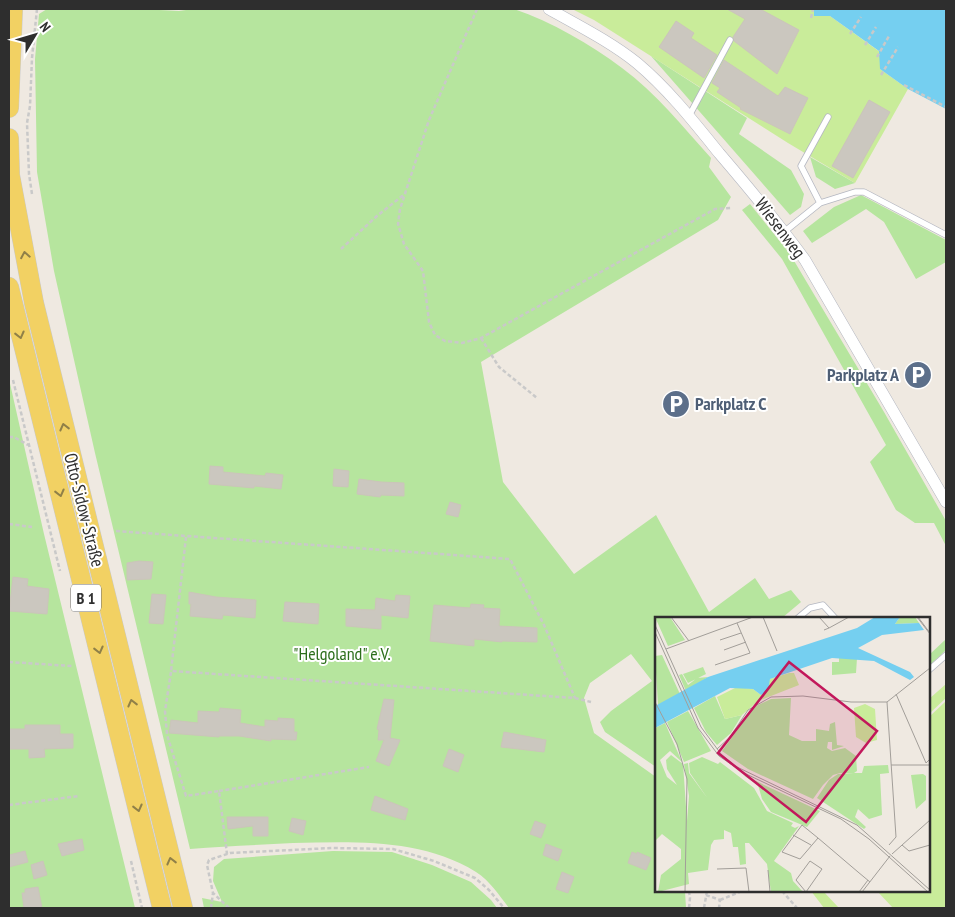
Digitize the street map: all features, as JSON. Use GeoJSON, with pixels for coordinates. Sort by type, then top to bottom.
{"type":"FeatureCollection","features":[{"type":"Feature","properties":{"kind":"main road"},"geometry":{"type":"LineString","coordinates":[[9,108],[13,9]]}},
{"type":"Feature","properties":{"kind":"main road","name":"Otto-Sidow-Straße"},"geometry":{"type":"LineString","coordinates":[[9,138],[10,175],[34,302],[183,908]]}},
{"type":"Feature","properties":{"kind":"main road","name":"Otto-Sidow-Straße"},"geometry":{"type":"LineString","coordinates":[[9,288],[162,908]]}},
{"type":"Feature","properties":{"kind":"street","name":"Wiesenweg"},"geometry":{"type":"LineString","coordinates":[[550,9],[594,34],[636,63],[668,93],[784,232],[805,260],[946,502]]}},
{"type":"Feature","properties":{"kind":"lane"},"geometry":{"type":"LineString","coordinates":[[689,116],[730,40]]}},
{"type":"Feature","properties":{"kind":"lane"},"geometry":{"type":"LineString","coordinates":[[820,202],[801,166],[828,117]]}},
{"type":"Feature","properties":{"kind":"lane"},"geometry":{"type":"LineString","coordinates":[[784,232],[820,202],[855,192],[864,192],[946,235]]}},
{"type":"Feature","properties":{"kind":"lane"},"geometry":{"type":"LineString","coordinates":[[799,617],[810,608],[823,605],[834,617]]}},
{"type":"Feature","properties":{"kind":"lane"},"geometry":{"type":"LineString","coordinates":[[930,669],[946,655]]}},
{"type":"Feature","properties":{"kind":"path"},"geometry":{"type":"LineString","coordinates":[[34,203],[29,174],[27,123],[30,106],[37,9]]}},
{"type":"Feature","properties":{"kind":"path"},"geometry":{"type":"LineString","coordinates":[[477,9],[429,120],[400,209],[398,224],[404,244],[423,271],[429,322],[435,335],[445,341],[462,342],[481,338],[715,209],[731,208]]}},
{"type":"Feature","properties":{"kind":"path"},"geometry":{"type":"LineString","coordinates":[[811,18],[813,9]]}},
{"type":"Feature","properties":{"kind":"path"},"geometry":{"type":"LineString","coordinates":[[850,34],[861,17]]}},
{"type":"Feature","properties":{"kind":"path"},"geometry":{"type":"LineString","coordinates":[[865,44],[876,28]]}},
{"type":"Feature","properties":{"kind":"path"},"geometry":{"type":"LineString","coordinates":[[877,57],[889,36]]}},
{"type":"Feature","properties":{"kind":"path"},"geometry":{"type":"LineString","coordinates":[[881,75],[898,47]]}},
{"type":"Feature","properties":{"kind":"path"},"geometry":{"type":"LineString","coordinates":[[904,85],[946,107]]}},
{"type":"Feature","properties":{"kind":"path"},"geometry":{"type":"LineString","coordinates":[[341,249],[378,215],[406,193]]}},
{"type":"Feature","properties":{"kind":"path"},"geometry":{"type":"LineString","coordinates":[[481,338],[499,368],[538,398]]}},
{"type":"Feature","properties":{"kind":"path"},"geometry":{"type":"LineString","coordinates":[[9,437],[14,437],[28,445],[13,380]]}},
{"type":"Feature","properties":{"kind":"path"},"geometry":{"type":"LineString","coordinates":[[9,524],[32,527]]}},
{"type":"Feature","properties":{"kind":"path"},"geometry":{"type":"LineString","coordinates":[[116,530],[186,537],[510,559],[544,625],[574,698]]}},
{"type":"Feature","properties":{"kind":"path"},"geometry":{"type":"LineString","coordinates":[[186,537],[166,711],[167,736],[186,796],[369,767]]}},
{"type":"Feature","properties":{"kind":"path"},"geometry":{"type":"LineString","coordinates":[[9,662],[72,666]]}},
{"type":"Feature","properties":{"kind":"path"},"geometry":{"type":"LineString","coordinates":[[171,671],[574,698],[591,702]]}},
{"type":"Feature","properties":{"kind":"path"},"geometry":{"type":"LineString","coordinates":[[219,791],[227,854]]}},
{"type":"Feature","properties":{"kind":"path"},"geometry":{"type":"LineString","coordinates":[[9,805],[79,796]]}},
{"type":"Feature","properties":{"kind":"path"},"geometry":{"type":"LineString","coordinates":[[211,908],[213,894],[206,866],[209,860],[227,854],[332,848],[393,850],[434,861],[475,878],[489,890],[504,908]]}},
{"type":"Feature","properties":{"kind":"path"},"geometry":{"type":"LineString","coordinates":[[688,892],[689,908]]}},
{"type":"Feature","properties":{"kind":"path"},"geometry":{"type":"LineString","coordinates":[[704,908],[707,892]]}},
{"type":"Feature","properties":{"kind":"path"},"geometry":{"type":"LineString","coordinates":[[706,895],[720,900],[740,892]]}},
{"type":"Feature","properties":{"kind":"path"},"geometry":{"type":"LineString","coordinates":[[783,892],[797,908]]}},
{"type":"Feature","properties":{"kind":"path"},"geometry":{"type":"LineString","coordinates":[[213,894],[229,908]]}},
{"type":"Feature","properties":{"kind":"path"},"geometry":{"type":"LineString","coordinates":[[719,908],[720,900]]}},
{"type":"Feature","properties":{"kind":"green space","name":"\"Helgoland\" e.V."},"geometry":{"type":"Polygon","coordinates":[[[47,9],[179,11],[193,9],[514,9],[570,34],[622,68],[658,99],[711,158],[709,167],[731,197],[718,220],[481,362],[503,482],[574,574],[656,515],[709,612],[755,578],[769,599],[791,590],[801,602],[783,617],[655,617],[655,766],[605,732],[600,722],[611,711],[652,681],[631,654],[590,683],[584,698],[594,733],[655,776],[655,892],[685,892],[686,908],[509,908],[494,888],[476,872],[455,861],[433,853],[387,844],[293,843],[190,849],[95,453],[54,271],[37,172],[35,59],[39,14],[47,9]]]}},
{"type":"Feature","properties":{"kind":"green space"},"geometry":{"type":"Polygon","coordinates":[[[572,9],[814,9],[814,16],[830,16],[880,52],[880,69],[908,89],[855,183],[788,143],[594,20],[572,9]]]}},
{"type":"Feature","properties":{"kind":"green space"},"geometry":{"type":"Polygon","coordinates":[[[651,56],[747,118],[739,134],[791,170],[804,194],[801,207],[790,215],[651,56]]]}},
{"type":"Feature","properties":{"kind":"green space"},"geometry":{"type":"Polygon","coordinates":[[[810,157],[855,183],[835,189],[816,177],[810,157]]]}},
{"type":"Feature","properties":{"kind":"green space"},"geometry":{"type":"Polygon","coordinates":[[[861,195],[946,240],[946,262],[916,279],[884,222],[866,209],[812,243],[803,231],[834,207],[861,195]]]}},
{"type":"Feature","properties":{"kind":"green space"},"geometry":{"type":"Polygon","coordinates":[[[750,204],[790,254],[884,412],[946,521],[946,546],[934,523],[915,523],[896,510],[870,462],[886,445],[782,259],[742,210],[750,204]]]}},
{"type":"Feature","properties":{"kind":"green space"},"geometry":{"type":"Polygon","coordinates":[[[9,379],[44,534],[135,908],[9,908],[9,379]]]}},
{"type":"Feature","properties":{"kind":"green space"},"geometry":{"type":"Polygon","coordinates":[[[946,639],[946,650],[930,665],[930,654],[946,639]]]}},
{"type":"Feature","properties":{"kind":"green space"},"geometry":{"type":"Polygon","coordinates":[[[946,684],[946,698],[930,713],[930,698],[946,684]]]}},
{"type":"Feature","properties":{"kind":"green space"},"geometry":{"type":"Polygon","coordinates":[[[946,701],[946,908],[893,908],[878,892],[930,892],[930,716],[946,701]]]}},
{"type":"Feature","properties":{"kind":"green space"},"geometry":{"type":"Polygon","coordinates":[[[333,851],[392,852],[432,865],[471,882],[497,908],[204,908],[202,898],[222,902],[213,881],[214,867],[224,859],[333,851]]]}},
{"type":"Feature","properties":{"kind":"green space"},"geometry":{"type":"Polygon","coordinates":[[[812,892],[824,892],[839,908],[824,908],[812,892]]]}},
{"type":"Feature","properties":{"kind":"water"},"geometry":{"type":"Polygon","coordinates":[[[814,9],[946,9],[946,109],[908,89],[880,69],[879,51],[830,16],[814,16],[814,9]]]}},
{"type":"Feature","properties":{"kind":"building"},"geometry":{"type":"Polygon","coordinates":[[[727,9],[760,9],[799,30],[777,74],[734,41],[733,37],[745,19],[727,9]]]}},
{"type":"Feature","properties":{"kind":"building"},"geometry":{"type":"Polygon","coordinates":[[[676,21],[694,33],[691,38],[717,55],[704,78],[659,47],[676,21]]]}},
{"type":"Feature","properties":{"kind":"building"},"geometry":{"type":"Polygon","coordinates":[[[724,60],[778,96],[785,87],[808,98],[790,134],[740,109],[717,92],[720,88],[712,83],[724,60]]]}},
{"type":"Feature","properties":{"kind":"building"},"geometry":{"type":"Polygon","coordinates":[[[869,100],[890,112],[853,178],[832,166],[869,100]]]}},
{"type":"Feature","properties":{"kind":"building"},"geometry":{"type":"Polygon","coordinates":[[[210,466],[223,467],[223,472],[265,476],[266,473],[283,475],[281,489],[209,484],[210,466]]]}},
{"type":"Feature","properties":{"kind":"building"},"geometry":{"type":"Polygon","coordinates":[[[334,469],[349,471],[348,487],[333,486],[334,469]]]}},
{"type":"Feature","properties":{"kind":"building"},"geometry":{"type":"Polygon","coordinates":[[[359,479],[404,483],[404,496],[381,495],[380,497],[357,494],[359,479]]]}},
{"type":"Feature","properties":{"kind":"building"},"geometry":{"type":"Polygon","coordinates":[[[450,502],[461,505],[458,517],[446,514],[450,502]]]}},
{"type":"Feature","properties":{"kind":"building"},"geometry":{"type":"Polygon","coordinates":[[[139,561],[153,562],[151,579],[127,580],[127,563],[139,561]]]}},
{"type":"Feature","properties":{"kind":"building"},"geometry":{"type":"Polygon","coordinates":[[[13,577],[28,579],[27,586],[49,589],[47,614],[9,611],[13,577]]]}},
{"type":"Feature","properties":{"kind":"building"},"geometry":{"type":"Polygon","coordinates":[[[189,592],[216,597],[256,600],[255,618],[223,615],[222,619],[190,616],[189,592]]]}},
{"type":"Feature","properties":{"kind":"building"},"geometry":{"type":"Polygon","coordinates":[[[152,594],[166,595],[163,624],[149,623],[152,594]]]}},
{"type":"Feature","properties":{"kind":"building"},"geometry":{"type":"Polygon","coordinates":[[[396,595],[410,596],[408,618],[381,615],[381,629],[346,626],[346,609],[375,610],[376,598],[395,601],[396,595]]]}},
{"type":"Feature","properties":{"kind":"building"},"geometry":{"type":"Polygon","coordinates":[[[285,602],[319,604],[318,624],[283,621],[285,602]]]}},
{"type":"Feature","properties":{"kind":"building"},"geometry":{"type":"Polygon","coordinates":[[[471,604],[484,605],[483,608],[500,609],[499,626],[537,628],[537,642],[502,642],[474,639],[474,646],[430,641],[434,605],[470,608],[471,604]]]}},
{"type":"Feature","properties":{"kind":"building"},"geometry":{"type":"Polygon","coordinates":[[[384,699],[394,700],[390,738],[400,740],[389,766],[376,761],[384,740],[378,740],[379,730],[377,729],[384,699]]]}},
{"type":"Feature","properties":{"kind":"building"},"geometry":{"type":"Polygon","coordinates":[[[220,708],[241,710],[240,723],[265,727],[265,720],[278,721],[278,718],[294,719],[294,732],[297,732],[296,740],[271,739],[271,741],[239,736],[219,737],[169,733],[171,720],[198,723],[198,711],[219,712],[220,708]]]}},
{"type":"Feature","properties":{"kind":"building"},"geometry":{"type":"Polygon","coordinates":[[[25,725],[60,725],[60,734],[73,734],[73,748],[44,749],[45,757],[29,758],[29,749],[9,749],[9,729],[25,729],[25,725]]]}},
{"type":"Feature","properties":{"kind":"building"},"geometry":{"type":"Polygon","coordinates":[[[504,732],[546,740],[544,752],[501,747],[504,732]]]}},
{"type":"Feature","properties":{"kind":"building"},"geometry":{"type":"Polygon","coordinates":[[[449,749],[464,755],[458,772],[443,766],[449,749]]]}},
{"type":"Feature","properties":{"kind":"building"},"geometry":{"type":"Polygon","coordinates":[[[375,796],[408,809],[405,820],[371,810],[375,796]]]}},
{"type":"Feature","properties":{"kind":"building"},"geometry":{"type":"Polygon","coordinates":[[[227,817],[268,817],[268,836],[253,836],[253,826],[228,829],[227,817]]]}},
{"type":"Feature","properties":{"kind":"building"},"geometry":{"type":"Polygon","coordinates":[[[292,818],[306,821],[303,835],[289,831],[292,818]]]}},
{"type":"Feature","properties":{"kind":"building"},"geometry":{"type":"Polygon","coordinates":[[[535,821],[546,825],[541,838],[530,834],[535,821]]]}},
{"type":"Feature","properties":{"kind":"building"},"geometry":{"type":"Polygon","coordinates":[[[82,839],[84,850],[62,856],[58,844],[82,839]]]}},
{"type":"Feature","properties":{"kind":"building"},"geometry":{"type":"Polygon","coordinates":[[[546,844],[562,850],[558,861],[543,855],[546,844]]]}},
{"type":"Feature","properties":{"kind":"building"},"geometry":{"type":"Polygon","coordinates":[[[25,851],[28,862],[9,867],[9,855],[25,851]]]}},
{"type":"Feature","properties":{"kind":"building"},"geometry":{"type":"Polygon","coordinates":[[[632,852],[637,854],[637,852],[651,858],[646,870],[628,863],[632,852]]]}},
{"type":"Feature","properties":{"kind":"building"},"geometry":{"type":"Polygon","coordinates":[[[43,861],[47,875],[34,879],[31,865],[43,861]]]}},
{"type":"Feature","properties":{"kind":"building"},"geometry":{"type":"Polygon","coordinates":[[[562,872],[574,877],[568,893],[556,889],[562,872]]]}},
{"type":"Feature","properties":{"kind":"building"},"geometry":{"type":"Polygon","coordinates":[[[38,887],[42,908],[24,908],[22,893],[25,893],[25,889],[38,887]]]}},
{"type":"Feature","properties":{"kind":"place","name":"Parkplatz A"},"geometry":{"type":"Point","coordinates":[918,375]}},
{"type":"Feature","properties":{"kind":"place","name":"Parkplatz C"},"geometry":{"type":"Point","coordinates":[676,404]}}]}
